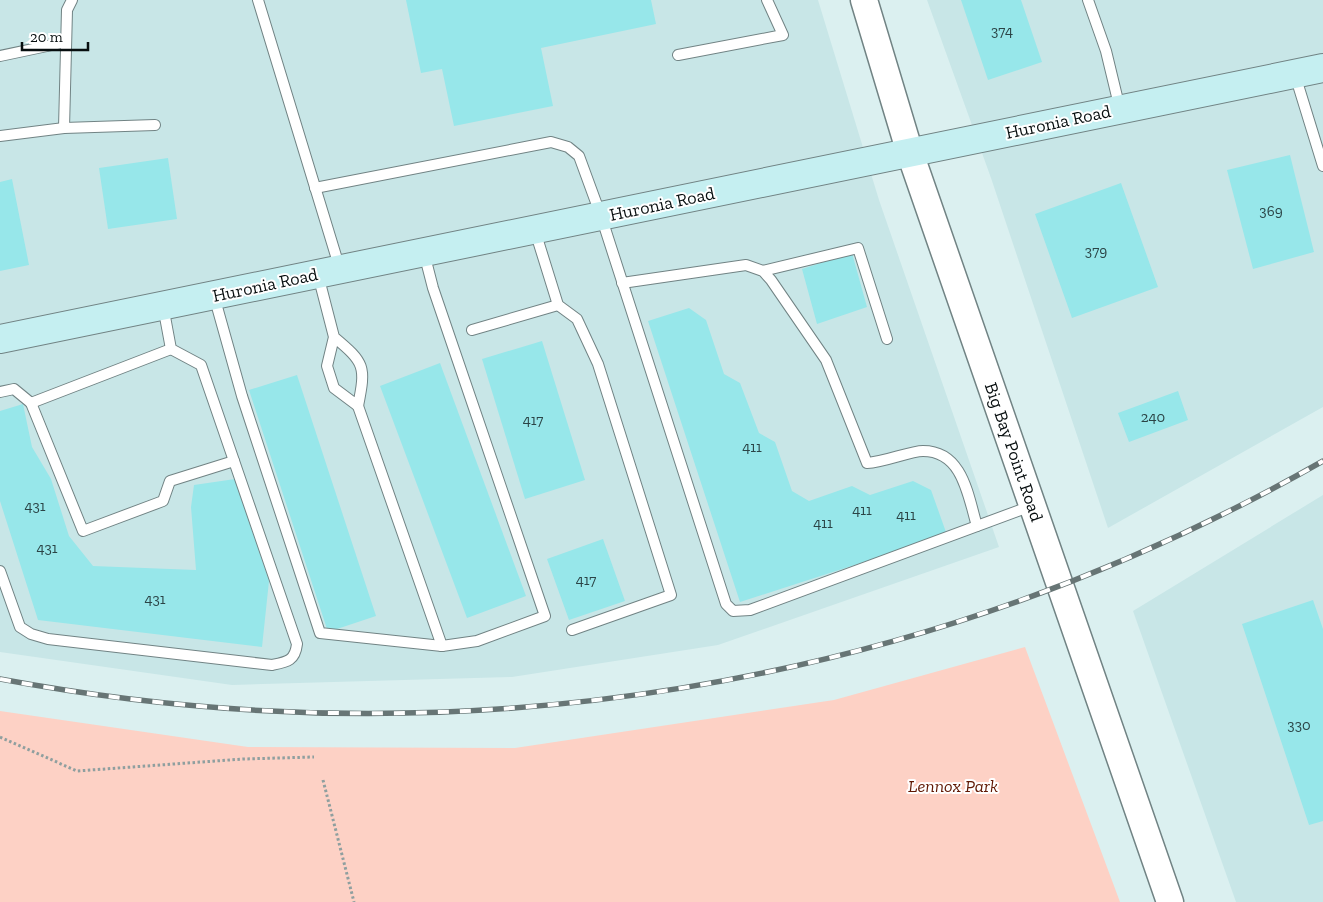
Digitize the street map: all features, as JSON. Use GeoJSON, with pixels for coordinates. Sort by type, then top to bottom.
{"type":"FeatureCollection","features":[{"type":"Feature","properties":{"kind":"main road","name":"Huronia Road"},"geometry":{"type":"LineString","coordinates":[[0,339],[1323,68]]}},
{"type":"Feature","properties":{"kind":"street","name":"Big Bay Point Road"},"geometry":{"type":"LineString","coordinates":[[864,0],[910,153],[1170,902]]}},
{"type":"Feature","properties":{"kind":"lane"},"geometry":{"type":"LineString","coordinates":[[64,128],[67,10],[72,0]]}},
{"type":"Feature","properties":{"kind":"lane"},"geometry":{"type":"LineString","coordinates":[[258,0],[315,188],[329,272],[334,337],[328,366],[334,388],[358,406]]}},
{"type":"Feature","properties":{"kind":"lane"},"geometry":{"type":"LineString","coordinates":[[678,55],[783,35],[767,0]]}},
{"type":"Feature","properties":{"kind":"lane"},"geometry":{"type":"LineString","coordinates":[[1088,0],[1106,51],[1120,110]]}},
{"type":"Feature","properties":{"kind":"lane"},"geometry":{"type":"LineString","coordinates":[[0,56],[66,42]]}},
{"type":"Feature","properties":{"kind":"lane"},"geometry":{"type":"LineString","coordinates":[[1295,74],[1323,166]]}},
{"type":"Feature","properties":{"kind":"lane"},"geometry":{"type":"LineString","coordinates":[[0,136],[64,128],[155,124]]}},
{"type":"Feature","properties":{"kind":"lane"},"geometry":{"type":"LineString","coordinates":[[315,188],[551,142],[568,147],[579,156],[601,216],[726,604],[733,611],[750,610],[1032,505]]}},
{"type":"Feature","properties":{"kind":"lane"},"geometry":{"type":"LineString","coordinates":[[534,230],[558,306],[577,319],[598,364],[671,595],[572,630]]}},
{"type":"Feature","properties":{"kind":"lane"},"geometry":{"type":"LineString","coordinates":[[622,282],[746,265],[763,271],[858,248],[887,338]]}},
{"type":"Feature","properties":{"kind":"lane"},"geometry":{"type":"LineString","coordinates":[[214,295],[242,396],[320,634],[442,646],[477,641],[544,616],[433,288],[424,252]]}},
{"type":"Feature","properties":{"kind":"lane"},"geometry":{"type":"LineString","coordinates":[[763,271],[826,360],[867,463],[883,462],[923,451],[946,456],[959,470],[977,526]]}},
{"type":"Feature","properties":{"kind":"lane"},"geometry":{"type":"LineString","coordinates":[[163,306],[171,349]]}},
{"type":"Feature","properties":{"kind":"lane"},"geometry":{"type":"LineString","coordinates":[[472,330],[558,306]]}},
{"type":"Feature","properties":{"kind":"lane"},"geometry":{"type":"LineString","coordinates":[[334,337],[358,356],[364,379],[358,406],[442,646]]}},
{"type":"Feature","properties":{"kind":"lane"},"geometry":{"type":"LineString","coordinates":[[0,571],[20,627],[31,634],[48,639],[272,665],[289,662],[296,654],[297,644],[201,365],[171,349],[31,403]]}},
{"type":"Feature","properties":{"kind":"lane"},"geometry":{"type":"LineString","coordinates":[[0,392],[14,389],[31,403],[83,531],[163,501],[170,481],[234,461]]}},
{"type":"Feature","properties":{"kind":"path"},"geometry":{"type":"LineString","coordinates":[[0,737],[77,772],[243,759],[314,758]]}},
{"type":"Feature","properties":{"kind":"path"},"geometry":{"type":"LineString","coordinates":[[323,780],[354,902]]}},
{"type":"Feature","properties":{"kind":"shaded area"},"geometry":{"type":"Polygon","coordinates":[[[0,0],[818,0],[879,200],[999,547],[718,645],[512,677],[232,685],[0,652],[0,0]]]}},
{"type":"Feature","properties":{"kind":"shaded area"},"geometry":{"type":"Polygon","coordinates":[[[927,0],[1323,0],[1323,407],[1108,528],[991,178],[927,0]]]}},
{"type":"Feature","properties":{"kind":"shaded area"},"geometry":{"type":"Polygon","coordinates":[[[1323,495],[1323,902],[1236,902],[1133,611],[1323,495]]]}},
{"type":"Feature","properties":{"kind":"green space","name":"Lennox Park"},"geometry":{"type":"Polygon","coordinates":[[[1025,647],[1120,902],[0,902],[0,711],[248,747],[515,748],[834,700],[1025,647]]]}},
{"type":"Feature","properties":{"kind":"building"},"geometry":{"type":"Polygon","coordinates":[[[406,0],[651,0],[656,24],[541,48],[553,106],[454,126],[442,69],[421,73],[406,0]]]}},
{"type":"Feature","properties":{"kind":"building"},"geometry":{"type":"Polygon","coordinates":[[[961,0],[1021,0],[1042,62],[988,80],[961,0]]]}},
{"type":"Feature","properties":{"kind":"building"},"geometry":{"type":"Polygon","coordinates":[[[1290,155],[1314,252],[1253,269],[1227,170],[1290,155]]]}},
{"type":"Feature","properties":{"kind":"building"},"geometry":{"type":"Polygon","coordinates":[[[168,158],[177,219],[108,229],[99,168],[168,158]]]}},
{"type":"Feature","properties":{"kind":"building"},"geometry":{"type":"Polygon","coordinates":[[[12,179],[29,265],[0,271],[0,182],[12,179]]]}},
{"type":"Feature","properties":{"kind":"building"},"geometry":{"type":"Polygon","coordinates":[[[1121,183],[1158,287],[1072,318],[1035,214],[1121,183]]]}},
{"type":"Feature","properties":{"kind":"building"},"geometry":{"type":"Polygon","coordinates":[[[852,253],[867,307],[817,324],[802,269],[852,253]]]}},
{"type":"Feature","properties":{"kind":"building"},"geometry":{"type":"Polygon","coordinates":[[[689,308],[706,320],[724,374],[740,383],[759,433],[775,442],[792,491],[809,501],[852,486],[870,495],[913,481],[931,490],[947,535],[740,602],[648,321],[689,308]]]}},
{"type":"Feature","properties":{"kind":"building"},"geometry":{"type":"Polygon","coordinates":[[[542,341],[585,480],[525,499],[482,359],[542,341]]]}},
{"type":"Feature","properties":{"kind":"building"},"geometry":{"type":"Polygon","coordinates":[[[440,363],[526,596],[467,618],[380,386],[440,363]]]}},
{"type":"Feature","properties":{"kind":"building"},"geometry":{"type":"Polygon","coordinates":[[[297,375],[376,616],[328,632],[249,390],[297,375]]]}},
{"type":"Feature","properties":{"kind":"building"},"geometry":{"type":"Polygon","coordinates":[[[1178,391],[1188,420],[1129,442],[1118,413],[1178,391]]]}},
{"type":"Feature","properties":{"kind":"building"},"geometry":{"type":"Polygon","coordinates":[[[23,404],[32,447],[51,479],[69,536],[93,566],[196,570],[191,507],[194,485],[235,479],[269,581],[262,647],[38,620],[0,501],[0,411],[23,404]]]}},
{"type":"Feature","properties":{"kind":"building"},"geometry":{"type":"Polygon","coordinates":[[[603,539],[625,601],[569,620],[547,559],[603,539]]]}},
{"type":"Feature","properties":{"kind":"building"},"geometry":{"type":"Polygon","coordinates":[[[1313,600],[1323,629],[1323,821],[1309,825],[1242,624],[1313,600]]]}},
{"type":"Feature","properties":{"kind":"railway"},"geometry":{"type":"LineString","coordinates":[[0,679],[171,703],[342,713],[512,708],[681,688],[847,653],[1010,604],[1169,540],[1323,461]]}}]}
